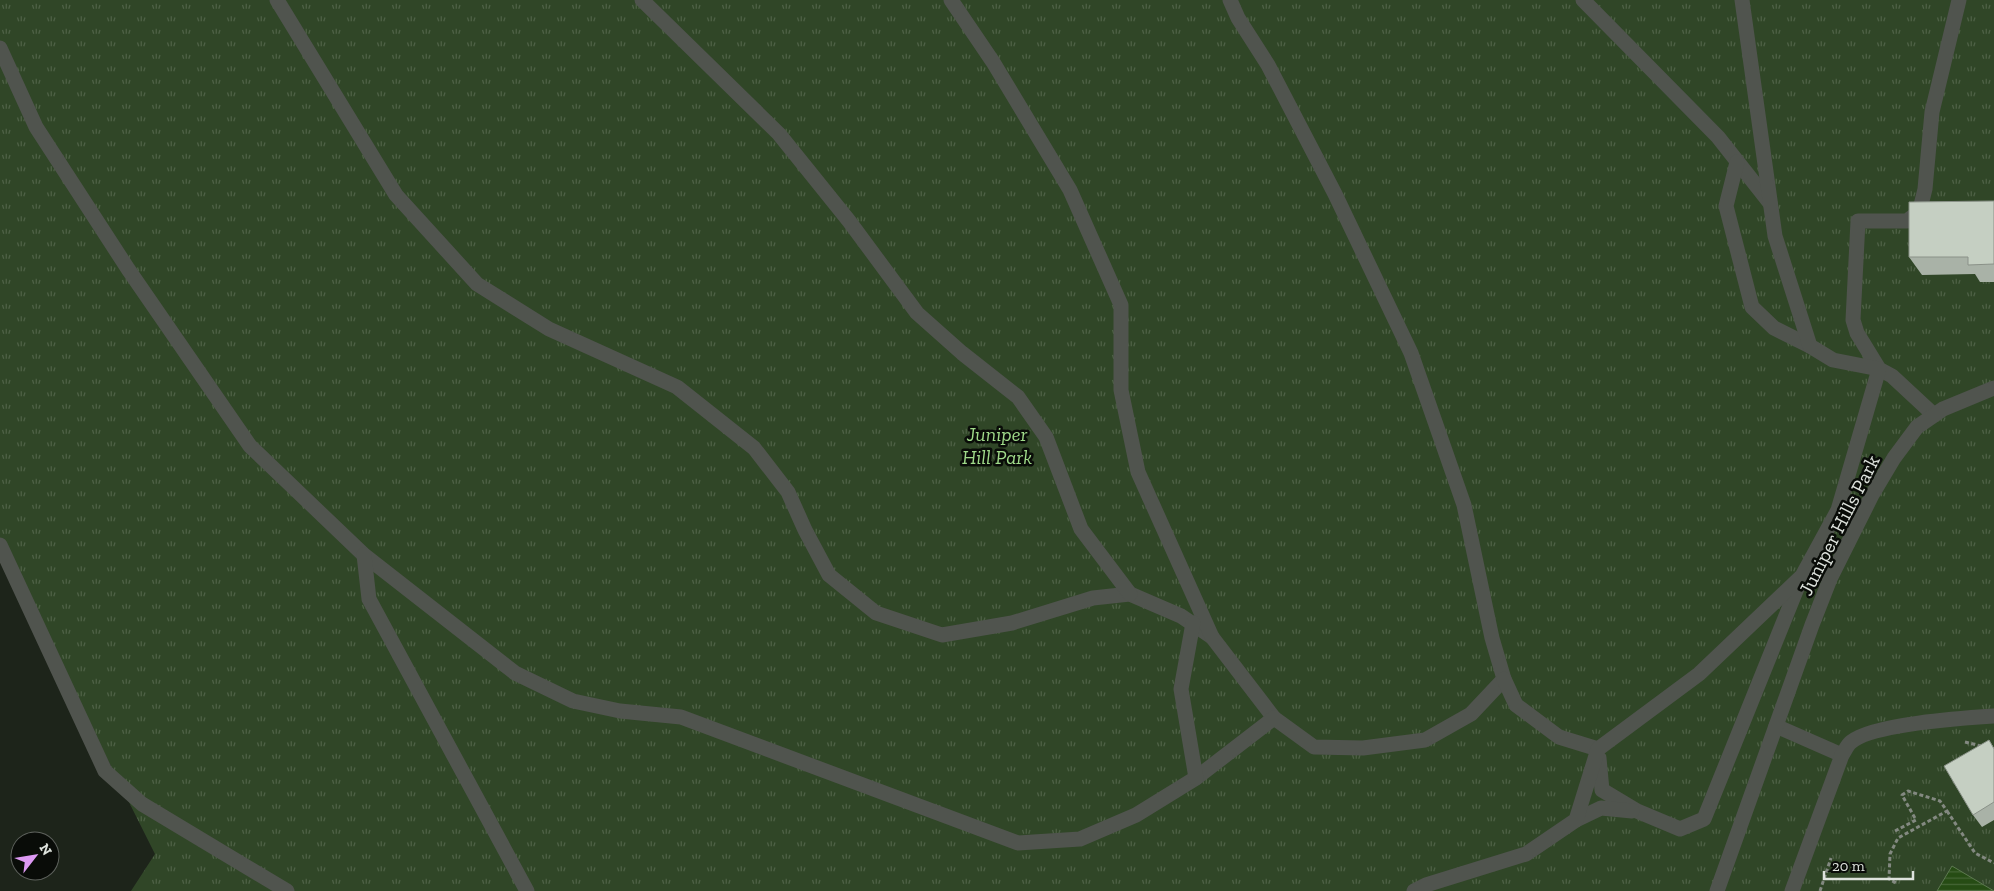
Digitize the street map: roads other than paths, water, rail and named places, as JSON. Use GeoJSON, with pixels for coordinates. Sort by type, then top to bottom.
{"type":"FeatureCollection","features":[{"type":"Feature","properties":{"kind":"lane"},"geometry":{"type":"LineString","coordinates":[[277,0],[396,195],[477,284],[549,329],[677,387],[754,448],[788,492],[805,530],[829,575],[876,613],[942,635],[1012,623],[1093,598],[1130,594]]}},
{"type":"Feature","properties":{"kind":"lane"},"geometry":{"type":"LineString","coordinates":[[642,0],[779,134],[849,221],[917,313],[962,353],[1018,398],[1046,437],[1081,529],[1130,594],[1180,616],[1212,637]]}},
{"type":"Feature","properties":{"kind":"lane"},"geometry":{"type":"LineString","coordinates":[[951,0],[993,62],[1070,190],[1121,305],[1121,390],[1138,472],[1212,637],[1274,718],[1314,747],[1363,748],[1425,740],[1471,714],[1504,679]]}},
{"type":"Feature","properties":{"kind":"lane"},"geometry":{"type":"LineString","coordinates":[[1230,0],[1238,18],[1268,65],[1331,185],[1411,353],[1464,505],[1492,638],[1504,679],[1516,705],[1559,737],[1598,749]]}},
{"type":"Feature","properties":{"kind":"lane"},"geometry":{"type":"LineString","coordinates":[[1583,0],[1718,138],[1771,203]]}},
{"type":"Feature","properties":{"kind":"lane"},"geometry":{"type":"LineString","coordinates":[[1742,0],[1775,236],[1810,346]]}},
{"type":"Feature","properties":{"kind":"lane"},"geometry":{"type":"LineString","coordinates":[[1598,749],[1602,790],[1637,811],[1680,829],[1704,820],[1802,576],[1838,510],[1879,369],[1856,333],[1853,320],[1858,221],[1907,221],[1916,214],[1921,205],[1925,189],[1932,112],[1959,0]]}},
{"type":"Feature","properties":{"kind":"lane"},"geometry":{"type":"LineString","coordinates":[[0,48],[36,127],[128,269],[250,446],[364,555],[515,673],[573,701],[620,711],[681,717],[1018,842],[1080,839],[1136,815],[1196,778],[1274,718]]}},
{"type":"Feature","properties":{"kind":"lane"},"geometry":{"type":"LineString","coordinates":[[1738,162],[1726,206],[1752,307],[1774,328],[1833,360],[1879,369],[1892,376],[1934,415]]}},
{"type":"Feature","properties":{"kind":"lane"},"geometry":{"type":"LineString","coordinates":[[1921,205],[1939,205]]}},
{"type":"Feature","properties":{"kind":"lane","name":"Juniper Hills Park"},"geometry":{"type":"LineString","coordinates":[[1717,891],[1816,616],[1850,537],[1894,458],[1917,427],[1934,415],[1994,388]]}},
{"type":"Feature","properties":{"kind":"lane"},"geometry":{"type":"LineString","coordinates":[[0,545],[104,771],[142,804],[287,891]]}},
{"type":"Feature","properties":{"kind":"lane"},"geometry":{"type":"LineString","coordinates":[[364,555],[369,599],[527,891]]}},
{"type":"Feature","properties":{"kind":"lane"},"geometry":{"type":"LineString","coordinates":[[1576,820],[1598,749],[1699,674],[1802,576]]}},
{"type":"Feature","properties":{"kind":"lane"},"geometry":{"type":"LineString","coordinates":[[1193,624],[1181,689],[1196,778]]}},
{"type":"Feature","properties":{"kind":"lane"},"geometry":{"type":"LineString","coordinates":[[1792,891],[1842,755],[1851,742],[1875,732],[1944,721],[1994,716]]}},
{"type":"Feature","properties":{"kind":"lane"},"geometry":{"type":"LineString","coordinates":[[1776,726],[1842,755]]}},
{"type":"Feature","properties":{"kind":"lane"},"geometry":{"type":"LineString","coordinates":[[1414,891],[1426,885],[1526,854],[1576,820],[1601,808],[1637,811]]}},
{"type":"Feature","properties":{"kind":"park label","name":"Juniper Hill Park"},"geometry":{"type":"Point","coordinates":[997,446]}}]}
